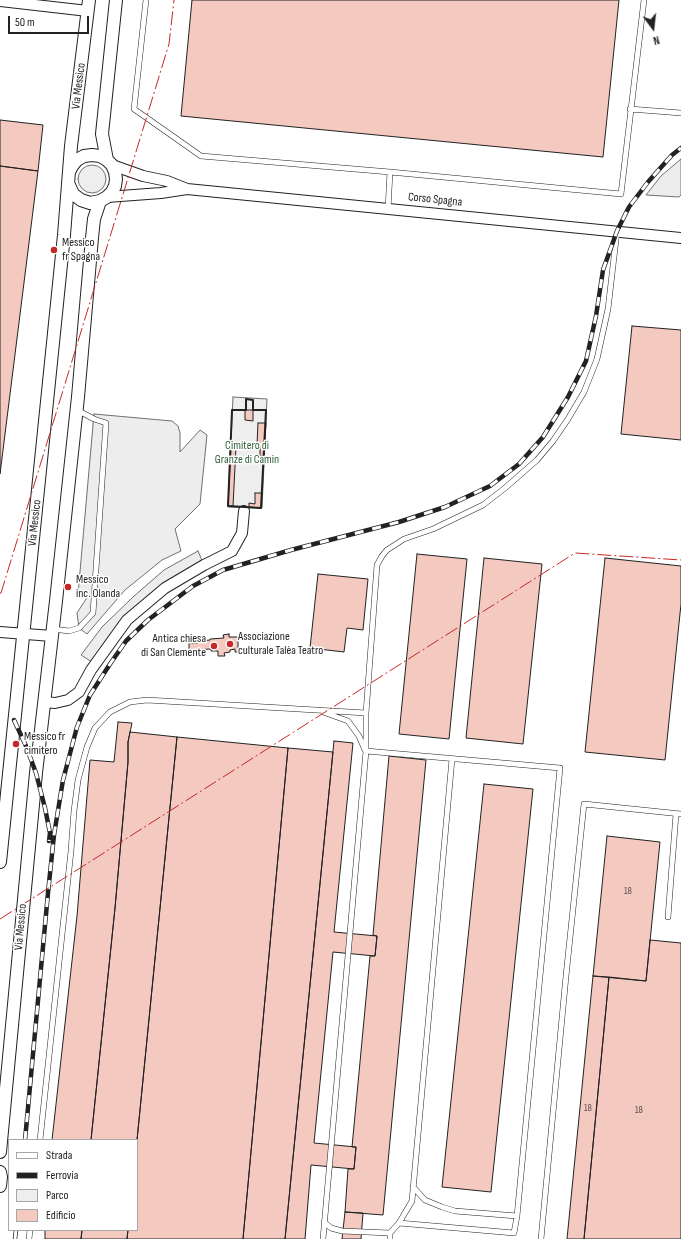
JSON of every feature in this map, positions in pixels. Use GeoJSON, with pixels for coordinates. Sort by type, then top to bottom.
{"type":"FeatureCollection","features":[{"type":"Feature","properties":{"kind":"street","name":"Via Messico"},"geometry":{"type":"LineString","coordinates":[[0,1152],[36,773],[77,410],[94,219],[104,199],[112,192],[116,179],[115,172],[109,163],[102,134],[116,0]]}},
{"type":"Feature","properties":{"kind":"street"},"geometry":{"type":"LineString","coordinates":[[0,1],[89,6]]}},
{"type":"Feature","properties":{"kind":"street","name":"Via Messico"},"geometry":{"type":"LineString","coordinates":[[0,862],[69,179],[89,6]]}},
{"type":"Feature","properties":{"kind":"street"},"geometry":{"type":"LineString","coordinates":[[104,199],[90,203],[81,200],[73,194],[69,179],[72,166],[84,156],[100,156],[109,163]]}},
{"type":"Feature","properties":{"kind":"street","name":"Corso Spagna"},"geometry":{"type":"LineString","coordinates":[[109,163],[143,176],[166,181],[186,189]]}},
{"type":"Feature","properties":{"kind":"street","name":"Corso Spagna"},"geometry":{"type":"LineString","coordinates":[[104,199],[186,189],[681,238]]}},
{"type":"Feature","properties":{"kind":"street"},"geometry":{"type":"LineString","coordinates":[[44,702],[55,703],[68,700],[79,692],[91,670],[127,620],[164,588],[232,551],[242,534],[244,511]]}},
{"type":"Feature","properties":{"kind":"street"},"geometry":{"type":"LineString","coordinates":[[0,632],[24,634],[52,633]]}},
{"type":"Feature","properties":{"kind":"street"},"geometry":{"type":"LineString","coordinates":[[0,1172],[0,1186]]}},
{"type":"Feature","properties":{"kind":"lane"},"geometry":{"type":"LineString","coordinates":[[146,0],[134,109],[201,156],[621,194],[644,0]]}},
{"type":"Feature","properties":{"kind":"lane"},"geometry":{"type":"LineString","coordinates":[[630,109],[681,113]]}},
{"type":"Feature","properties":{"kind":"lane"},"geometry":{"type":"LineString","coordinates":[[388,209],[390,172]]}},
{"type":"Feature","properties":{"kind":"lane"},"geometry":{"type":"LineString","coordinates":[[323,1239],[366,751],[366,713],[377,565],[387,550],[404,539],[433,529],[483,505],[537,460],[553,441],[584,392],[597,359],[608,308],[617,231]]}},
{"type":"Feature","properties":{"kind":"lane"},"geometry":{"type":"LineString","coordinates":[[52,633],[79,628],[93,613],[106,423],[94,419],[77,410]]}},
{"type":"Feature","properties":{"kind":"lane"},"geometry":{"type":"LineString","coordinates":[[40,1139],[78,780],[87,747],[95,728],[110,712],[130,702],[147,700],[366,713]]}},
{"type":"Feature","properties":{"kind":"lane"},"geometry":{"type":"LineString","coordinates":[[319,711],[348,721],[359,736],[366,751]]}},
{"type":"Feature","properties":{"kind":"lane"},"geometry":{"type":"LineString","coordinates":[[366,751],[560,768],[517,1216],[514,1233],[399,1223]]}},
{"type":"Feature","properties":{"kind":"lane"},"geometry":{"type":"LineString","coordinates":[[324,1222],[331,1228],[342,1231],[390,1236],[412,1202],[452,759]]}},
{"type":"Feature","properties":{"kind":"lane"},"geometry":{"type":"LineString","coordinates":[[541,1239],[584,804],[679,814],[668,917]]}},
{"type":"Feature","properties":{"kind":"lane"},"geometry":{"type":"LineString","coordinates":[[413,1187],[425,1200],[455,1211],[517,1216]]}},
{"type":"Feature","properties":{"kind":"green space"},"geometry":{"type":"Polygon","coordinates":[[[92,165],[102,169],[106,179],[102,189],[92,193],[82,189],[78,179],[82,169],[92,165]]]}},
{"type":"Feature","properties":{"kind":"green space","name":"Cimitero di Granze di Camin"},"geometry":{"type":"Polygon","coordinates":[[[233,397],[267,399],[262,508],[228,507],[233,397]]]}},
{"type":"Feature","properties":{"kind":"shaded area"},"geometry":{"type":"Polygon","coordinates":[[[681,159],[681,195],[679,197],[646,195],[661,176],[681,159]]]}},
{"type":"Feature","properties":{"kind":"shaded area"},"geometry":{"type":"Polygon","coordinates":[[[94,414],[172,421],[178,426],[180,433],[180,452],[200,430],[207,435],[200,504],[175,529],[181,551],[162,560],[125,590],[87,634],[79,628],[77,613],[88,596],[78,594],[94,414]]]}},
{"type":"Feature","properties":{"kind":"shaded area"},"geometry":{"type":"Polygon","coordinates":[[[198,551],[204,565],[127,620],[95,664],[81,655],[102,627],[133,597],[164,570],[198,551]]]}},
{"type":"Feature","properties":{"kind":"building"},"geometry":{"type":"Polygon","coordinates":[[[192,0],[619,0],[603,157],[181,116],[192,0]]]}},
{"type":"Feature","properties":{"kind":"building"},"geometry":{"type":"Polygon","coordinates":[[[0,120],[43,125],[38,171],[0,166],[0,120]]]}},
{"type":"Feature","properties":{"kind":"building"},"geometry":{"type":"Polygon","coordinates":[[[0,166],[38,171],[0,474],[0,166]]]}},
{"type":"Feature","properties":{"kind":"building"},"geometry":{"type":"Polygon","coordinates":[[[632,326],[681,330],[681,440],[621,434],[632,326]]]}},
{"type":"Feature","properties":{"kind":"building"},"geometry":{"type":"Polygon","coordinates":[[[245,410],[253,410],[253,421],[245,420],[245,410]]]}},
{"type":"Feature","properties":{"kind":"building"},"geometry":{"type":"Polygon","coordinates":[[[258,423],[266,423],[264,456],[260,456],[260,446],[257,445],[258,423]]]}},
{"type":"Feature","properties":{"kind":"building"},"geometry":{"type":"Polygon","coordinates":[[[231,447],[236,447],[233,506],[228,506],[231,447]]]}},
{"type":"Feature","properties":{"kind":"building"},"geometry":{"type":"Polygon","coordinates":[[[255,493],[262,493],[261,508],[249,507],[249,503],[255,504],[255,493]]]}},
{"type":"Feature","properties":{"kind":"building"},"geometry":{"type":"Polygon","coordinates":[[[417,554],[467,559],[449,739],[399,734],[417,554]]]}},
{"type":"Feature","properties":{"kind":"building"},"geometry":{"type":"Polygon","coordinates":[[[484,558],[542,564],[523,744],[466,738],[484,558]]]}},
{"type":"Feature","properties":{"kind":"building"},"geometry":{"type":"Polygon","coordinates":[[[605,558],[681,566],[681,604],[665,760],[585,752],[605,558]]]}},
{"type":"Feature","properties":{"kind":"building"},"geometry":{"type":"Polygon","coordinates":[[[318,574],[368,579],[363,630],[347,628],[344,652],[310,648],[318,574]]]}},
{"type":"Feature","properties":{"kind":"building","name":"Antica chiesa di San Clemente"},"geometry":{"type":"Polygon","coordinates":[[[229,634],[229,637],[238,637],[238,652],[235,652],[235,649],[230,650],[230,652],[224,653],[225,656],[218,656],[218,651],[211,651],[211,649],[189,650],[189,643],[224,638],[223,635],[229,634]]]}},
{"type":"Feature","properties":{"kind":"building"},"geometry":{"type":"Polygon","coordinates":[[[118,722],[132,723],[128,742],[128,762],[115,908],[91,1139],[52,1139],[77,916],[90,760],[114,762],[118,722]]]}},
{"type":"Feature","properties":{"kind":"building"},"geometry":{"type":"Polygon","coordinates":[[[130,732],[177,737],[137,1139],[91,1139],[115,908],[128,762],[128,742],[130,732]]]}},
{"type":"Feature","properties":{"kind":"building"},"geometry":{"type":"Polygon","coordinates":[[[177,737],[288,748],[243,1239],[127,1239],[128,1231],[138,1231],[137,1139],[177,737]]]}},
{"type":"Feature","properties":{"kind":"building"},"geometry":{"type":"Polygon","coordinates":[[[334,741],[353,743],[334,932],[377,936],[375,956],[333,952],[314,1143],[356,1147],[354,1169],[311,1165],[305,1239],[285,1239],[334,741]]]}},
{"type":"Feature","properties":{"kind":"building"},"geometry":{"type":"Polygon","coordinates":[[[288,748],[333,752],[285,1239],[243,1239],[288,748]]]}},
{"type":"Feature","properties":{"kind":"building"},"geometry":{"type":"Polygon","coordinates":[[[389,756],[426,760],[383,1215],[345,1212],[348,1169],[354,1169],[356,1147],[352,1147],[370,956],[375,956],[377,936],[373,935],[389,756]]]}},
{"type":"Feature","properties":{"kind":"building"},"geometry":{"type":"Polygon","coordinates":[[[484,784],[533,789],[491,1192],[442,1187],[484,784]]]}},
{"type":"Feature","properties":{"kind":"building"},"geometry":{"type":"Polygon","coordinates":[[[607,836],[660,842],[646,981],[593,976],[607,836]]]}},
{"type":"Feature","properties":{"kind":"building"},"geometry":{"type":"Polygon","coordinates":[[[650,940],[681,943],[681,1239],[584,1239],[609,977],[646,981],[650,940]]]}},
{"type":"Feature","properties":{"kind":"building"},"geometry":{"type":"Polygon","coordinates":[[[593,976],[609,977],[584,1239],[567,1239],[593,976]]]}},
{"type":"Feature","properties":{"kind":"building"},"geometry":{"type":"Polygon","coordinates":[[[345,1212],[363,1213],[361,1239],[342,1239],[345,1212]]]}},
{"type":"Feature","properties":{"kind":"building"},"geometry":{"type":"Polygon","coordinates":[[[45,1231],[82,1231],[81,1239],[45,1239],[45,1231]]]}},
{"type":"Feature","properties":{"kind":"building"},"geometry":{"type":"Polygon","coordinates":[[[82,1231],[128,1231],[127,1239],[81,1239],[82,1231]]]}},
{"type":"Feature","properties":{"kind":"railway"},"geometry":{"type":"LineString","coordinates":[[25,1139],[54,835],[63,780],[77,727],[90,695],[110,664],[126,641],[148,620],[193,586],[223,570],[291,550],[399,522],[445,507],[490,486],[519,464],[543,437],[568,397],[586,361],[596,316],[603,270],[617,231],[629,207],[648,182],[672,155],[681,148]]}},
{"type":"Feature","properties":{"kind":"railway"},"geometry":{"type":"LineString","coordinates":[[14,720],[36,773],[50,833],[49,841]]}},
{"type":"Feature","properties":{"kind":"railway"},"geometry":{"type":"LineString","coordinates":[[15,1239],[16,1231]]}},
{"type":"Feature","properties":{"kind":"wall"},"geometry":{"type":"LineString","coordinates":[[246,399],[253,400],[253,410],[266,410],[261,508],[228,506],[232,410],[246,410],[246,399]]}},
{"type":"Feature","properties":{"kind":"power"},"geometry":{"type":"LineString","coordinates":[[0,593],[169,44],[174,0]]}},
{"type":"Feature","properties":{"kind":"power"},"geometry":{"type":"LineString","coordinates":[[0,919],[575,553],[681,560]]}},
{"type":"Feature","properties":{"kind":"place","name":"Messico fr Spagna"},"geometry":{"type":"Point","coordinates":[54,250]}},
{"type":"Feature","properties":{"kind":"place","name":"Messico inc. Olanda"},"geometry":{"type":"Point","coordinates":[68,587]}},
{"type":"Feature","properties":{"kind":"place","name":"Associazione culturale Talèa Teatro"},"geometry":{"type":"Point","coordinates":[230,644]}},
{"type":"Feature","properties":{"kind":"place","name":"Antica chiesa di San Clemente"},"geometry":{"type":"Point","coordinates":[214,646]}},
{"type":"Feature","properties":{"kind":"place","name":"Messico fr cimitero"},"geometry":{"type":"Point","coordinates":[16,744]}}]}
